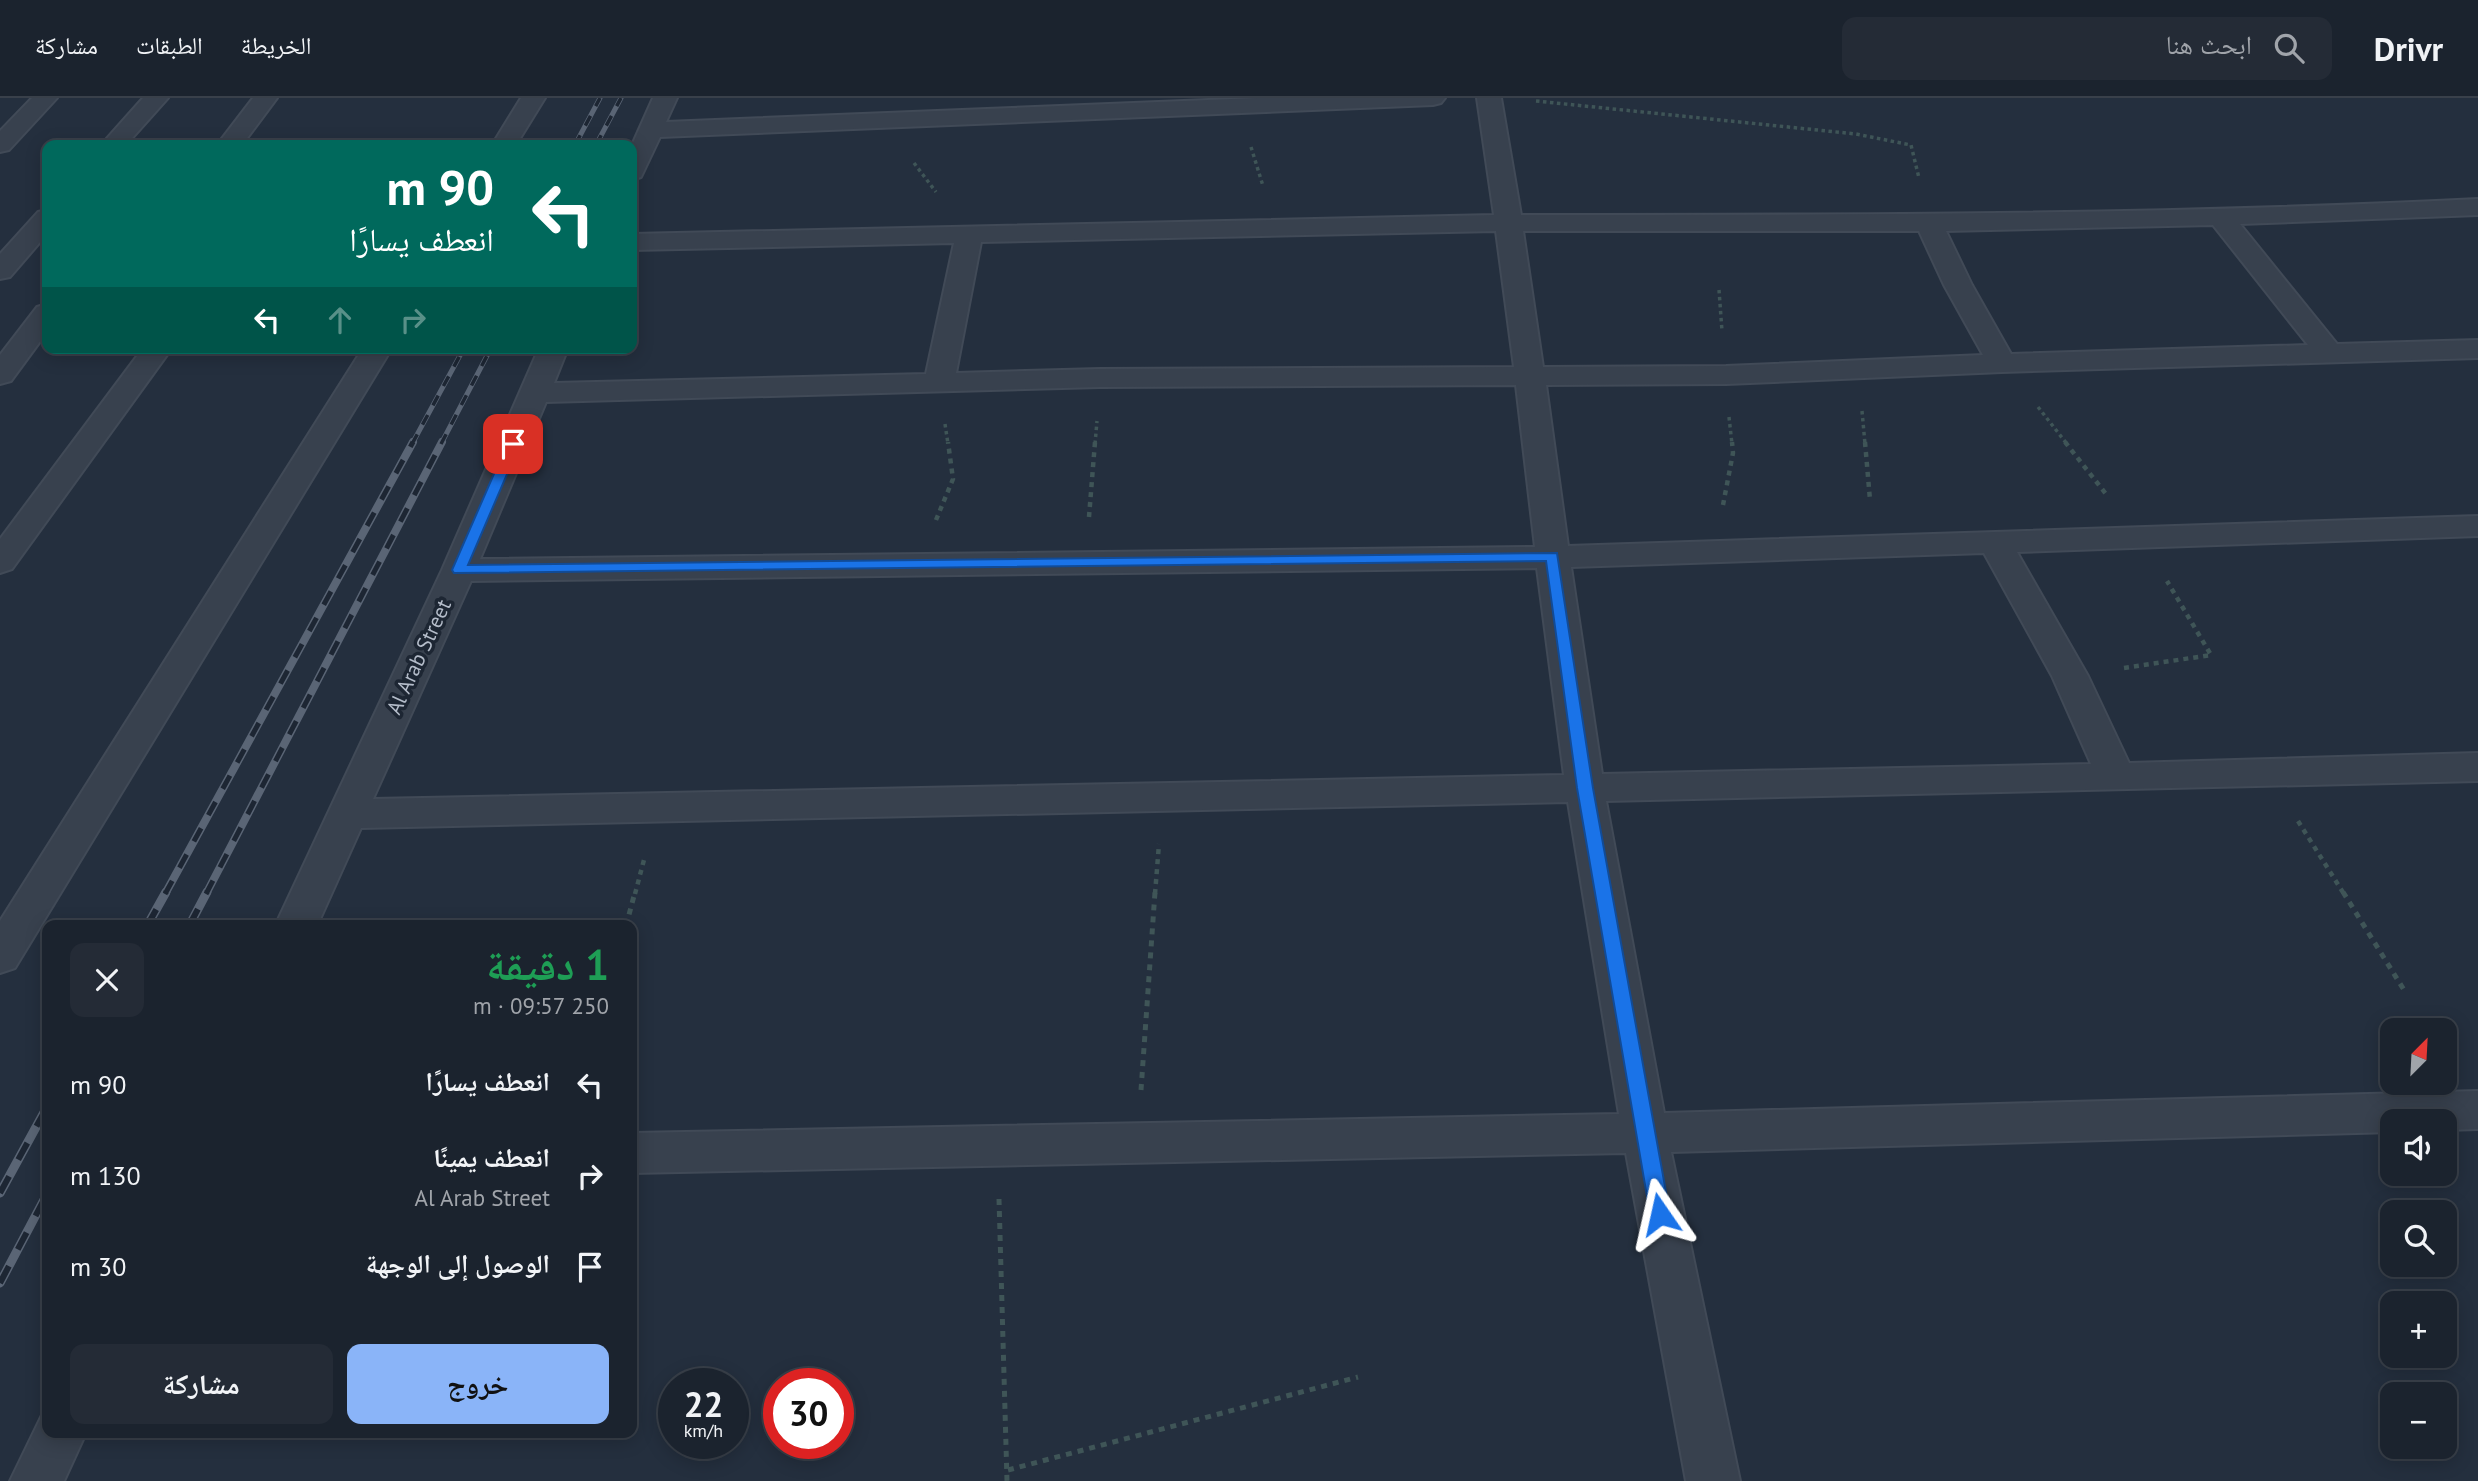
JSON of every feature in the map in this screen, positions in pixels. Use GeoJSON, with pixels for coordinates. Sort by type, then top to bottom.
{"type":"FeatureCollection","features":[{"type":"Feature","properties":{"kind":"street"},"geometry":{"type":"LineString","coordinates":[[0,145],[45,98]]}},
{"type":"Feature","properties":{"kind":"street"},"geometry":{"type":"LineString","coordinates":[[118,140],[156,98]]}},
{"type":"Feature","properties":{"kind":"street"},"geometry":{"type":"LineString","coordinates":[[233,140],[265,98]]}},
{"type":"Feature","properties":{"kind":"street"},"geometry":{"type":"LineString","coordinates":[[506,140],[533,98]]}},
{"type":"Feature","properties":{"kind":"street"},"geometry":{"type":"LineString","coordinates":[[637,161],[664,98]]}},
{"type":"Feature","properties":{"kind":"street"},"geometry":{"type":"LineString","coordinates":[[650,130],[1433,98]]}},
{"type":"Feature","properties":{"kind":"street"},"geometry":{"type":"LineString","coordinates":[[1489,98],[1510,223],[1552,556],[1585,788],[1644,1133],[1713,1481]]}},
{"type":"Feature","properties":{"kind":"street"},"geometry":{"type":"LineString","coordinates":[[637,242],[1510,223],[1929,223],[2220,217],[2478,207]]}},
{"type":"Feature","properties":{"kind":"street"},"geometry":{"type":"LineString","coordinates":[[2220,217],[2329,353]]}},
{"type":"Feature","properties":{"kind":"street"},"geometry":{"type":"LineString","coordinates":[[1929,223],[1958,285],[2002,363]]}},
{"type":"Feature","properties":{"kind":"street"},"geometry":{"type":"LineString","coordinates":[[0,271],[42,224]]}},
{"type":"Feature","properties":{"kind":"street"},"geometry":{"type":"LineString","coordinates":[[939,382],[969,234]]}},
{"type":"Feature","properties":{"kind":"street"},"geometry":{"type":"LineString","coordinates":[[0,375],[42,320]]}},
{"type":"Feature","properties":{"kind":"street"},"geometry":{"type":"LineString","coordinates":[[535,393],[1100,378],[1726,375],[2002,363],[2478,349]]}},
{"type":"Feature","properties":{"kind":"street"},"geometry":{"type":"LineString","coordinates":[[0,562],[154,354]]}},
{"type":"Feature","properties":{"kind":"street"},"geometry":{"type":"LineString","coordinates":[[0,957],[373,354]]}},
{"type":"Feature","properties":{"kind":"street","name":"Al Arab Street"},"geometry":{"type":"LineString","coordinates":[[299,920],[459,570],[551,354]]}},
{"type":"Feature","properties":{"kind":"street"},"geometry":{"type":"LineString","coordinates":[[459,570],[1552,556],[2478,526]]}},
{"type":"Feature","properties":{"kind":"street"},"geometry":{"type":"LineString","coordinates":[[1995,542],[2070,676],[2116,777]]}},
{"type":"Feature","properties":{"kind":"street"},"geometry":{"type":"LineString","coordinates":[[346,814],[2116,777],[2478,766]]}},
{"type":"Feature","properties":{"kind":"street"},"geometry":{"type":"LineString","coordinates":[[637,1153],[1644,1133],[2478,1110]]}},
{"type":"Feature","properties":{"kind":"street"},"geometry":{"type":"LineString","coordinates":[[37,1481],[58,1438]]}},
{"type":"Feature","properties":{"kind":"path"},"geometry":{"type":"LineString","coordinates":[[1534,101],[1856,134],[1912,145],[1929,223]]}},
{"type":"Feature","properties":{"kind":"path"},"geometry":{"type":"LineString","coordinates":[[1238,105],[1275,227]]}},
{"type":"Feature","properties":{"kind":"path"},"geometry":{"type":"LineString","coordinates":[[881,120],[969,234]]}},
{"type":"Feature","properties":{"kind":"path"},"geometry":{"type":"LineString","coordinates":[[1858,368],[1875,546]]}},
{"type":"Feature","properties":{"kind":"path"},"geometry":{"type":"LineString","coordinates":[[1086,562],[1100,378]]}},
{"type":"Feature","properties":{"kind":"path"},"geometry":{"type":"LineString","coordinates":[[918,564],[953,479],[939,382]]}},
{"type":"Feature","properties":{"kind":"path"},"geometry":{"type":"LineString","coordinates":[[2268,773],[2404,990]]}},
{"type":"Feature","properties":{"kind":"path"},"geometry":{"type":"LineString","coordinates":[[1136,1143],[1163,797]]}},
{"type":"Feature","properties":{"kind":"path"},"geometry":{"type":"LineString","coordinates":[[628,920],[658,808]]}},
{"type":"Feature","properties":{"kind":"path"},"geometry":{"type":"LineString","coordinates":[[997,1146],[1007,1481]]}},
{"type":"Feature","properties":{"kind":"path"},"geometry":{"type":"LineString","coordinates":[[1008,1470],[1358,1377]]}},
{"type":"Feature","properties":{"kind":"railway"},"geometry":{"type":"LineString","coordinates":[[578,140],[600,98]]}},
{"type":"Feature","properties":{"kind":"railway"},"geometry":{"type":"LineString","coordinates":[[599,140],[621,98]]}},
{"type":"Feature","properties":{"kind":"railway"},"geometry":{"type":"LineString","coordinates":[[412,444],[461,354]]}},
{"type":"Feature","properties":{"kind":"railway"},"geometry":{"type":"LineString","coordinates":[[441,444],[488,354]]}},
{"type":"Feature","properties":{"kind":"railway"},"geometry":{"type":"LineString","coordinates":[[165,894],[413,442]]}},
{"type":"Feature","properties":{"kind":"railway"},"geometry":{"type":"LineString","coordinates":[[206,894],[442,442]]}},
{"type":"Feature","properties":{"kind":"railway"},"geometry":{"type":"LineString","coordinates":[[150,920],[166,892]]}},
{"type":"Feature","properties":{"kind":"railway"},"geometry":{"type":"LineString","coordinates":[[192,920],[207,892]]}},
{"type":"Feature","properties":{"kind":"railway"},"geometry":{"type":"LineString","coordinates":[[0,1193],[42,1116]]}},
{"type":"Feature","properties":{"kind":"railway"},"geometry":{"type":"LineString","coordinates":[[0,1283],[42,1203]]}},
{"type":"Feature","properties":{"kind":"route"},"geometry":{"type":"LineString","coordinates":[[513,444],[459,570],[1552,556],[1585,788],[1660,1214]]}}]}
